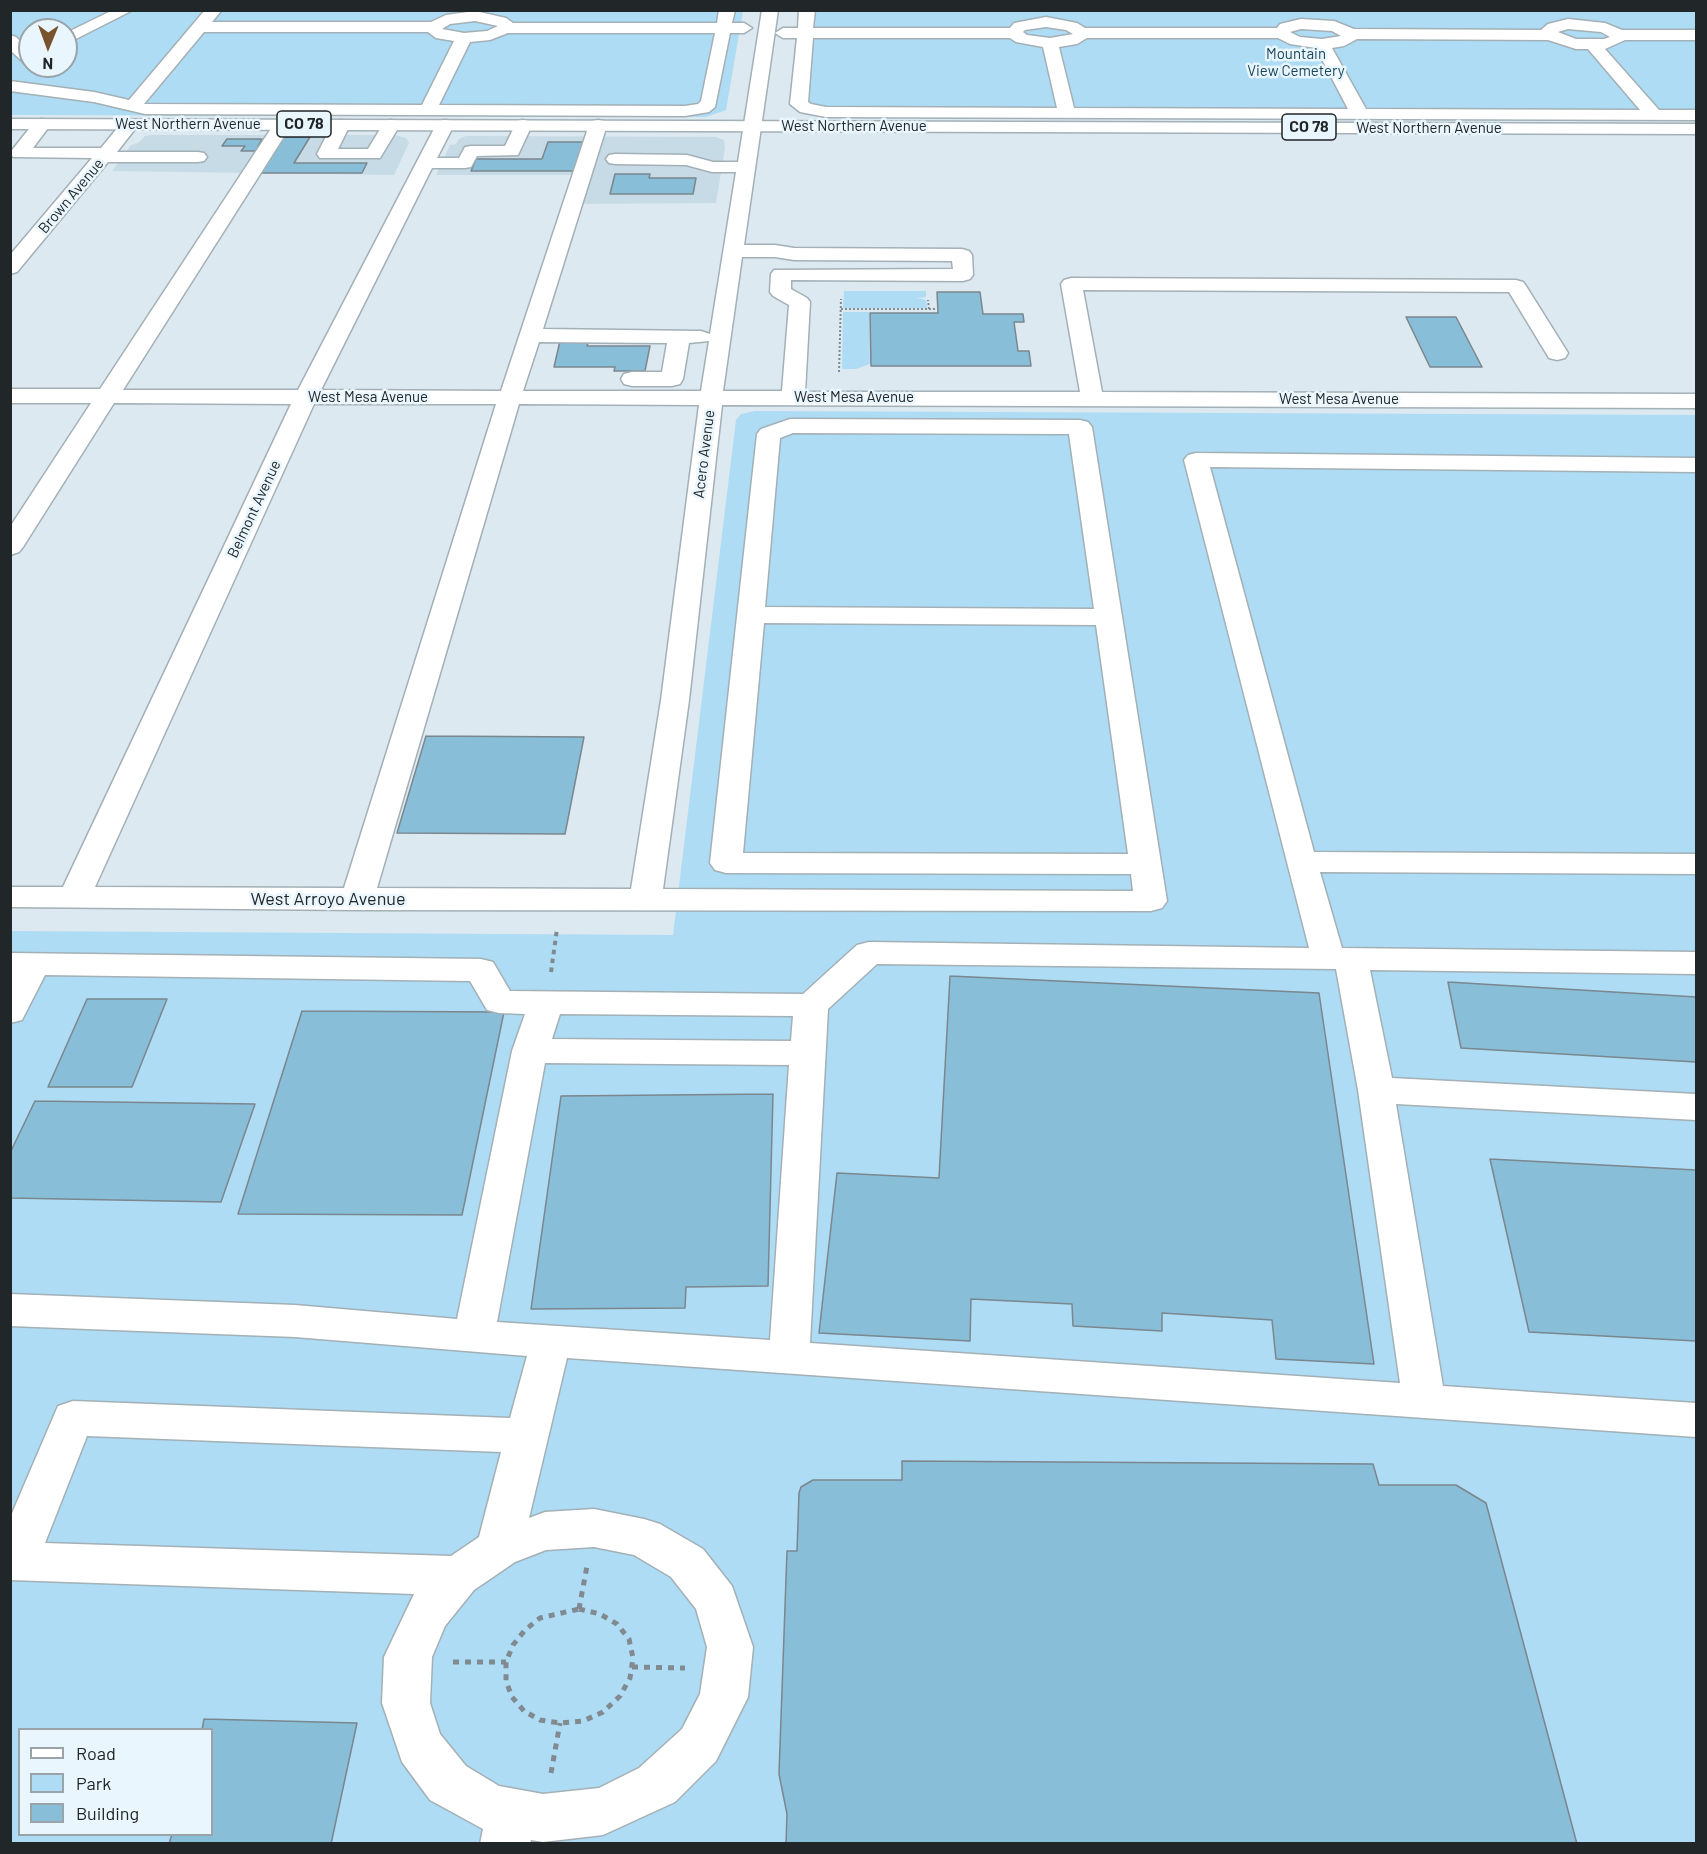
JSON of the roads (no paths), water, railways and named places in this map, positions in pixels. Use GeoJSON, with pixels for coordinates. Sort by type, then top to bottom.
{"type":"FeatureCollection","features":[{"type":"Feature","properties":{"kind":"street"},"geometry":{"type":"LineString","coordinates":[[78,34],[126,10]]}},
{"type":"Feature","properties":{"kind":"street","name":"Brown Avenue"},"geometry":{"type":"LineString","coordinates":[[10,268],[105,155],[132,115],[213,10]]}},
{"type":"Feature","properties":{"kind":"street","name":"Acero Avenue"},"geometry":{"type":"LineString","coordinates":[[646,898],[675,700],[711,398],[770,10]]}},
{"type":"Feature","properties":{"kind":"street"},"geometry":{"type":"LineString","coordinates":[[807,10],[800,104],[806,108],[826,112],[1654,115],[1695,126]]}},
{"type":"Feature","properties":{"kind":"street"},"geometry":{"type":"LineString","coordinates":[[1564,10],[1576,24]]}},
{"type":"Feature","properties":{"kind":"street"},"geometry":{"type":"LineString","coordinates":[[199,27],[434,27],[446,20],[476,13],[501,21],[506,24],[506,28]]}},
{"type":"Feature","properties":{"kind":"street"},"geometry":{"type":"LineString","coordinates":[[1014,33],[1020,26],[1045,16],[1082,33],[1281,33],[1296,41],[1322,44],[1347,40],[1350,34]]}},
{"type":"Feature","properties":{"kind":"street"},"geometry":{"type":"LineString","coordinates":[[1281,33],[1286,27],[1307,17],[1350,34],[1550,35],[1567,42],[1593,45],[1614,42],[1619,35]]}},
{"type":"Feature","properties":{"kind":"street"},"geometry":{"type":"LineString","coordinates":[[434,27],[436,32],[442,35],[464,38],[490,35],[506,28],[725,19],[766,30],[805,33],[1014,33],[1022,39],[1050,43],[1071,40],[1082,33]]}},
{"type":"Feature","properties":{"kind":"street"},"geometry":{"type":"LineString","coordinates":[[341,124],[326,153],[380,155],[422,147],[703,108],[709,103],[725,19]]}},
{"type":"Feature","properties":{"kind":"street"},"geometry":{"type":"LineString","coordinates":[[1550,35],[1548,32],[1554,27],[1576,24],[1605,28],[1619,35],[1696,35]]}},
{"type":"Feature","properties":{"kind":"street","name":"Belmont Avenue"},"geometry":{"type":"LineString","coordinates":[[74,898],[422,147],[464,38]]}},
{"type":"Feature","properties":{"kind":"street"},"geometry":{"type":"LineString","coordinates":[[1050,43],[1067,113]]}},
{"type":"Feature","properties":{"kind":"street"},"geometry":{"type":"LineString","coordinates":[[1322,44],[1360,114]]}},
{"type":"Feature","properties":{"kind":"street"},"geometry":{"type":"LineString","coordinates":[[1593,45],[1654,115]]}},
{"type":"Feature","properties":{"kind":"street"},"geometry":{"type":"LineString","coordinates":[[60,78],[132,115],[145,109],[422,147],[465,163],[471,151],[512,151],[523,125]]}},
{"type":"Feature","properties":{"kind":"street"},"geometry":{"type":"LineString","coordinates":[[10,86],[94,97]]}},
{"type":"Feature","properties":{"kind":"street","name":"West Northern Avenue"},"geometry":{"type":"LineString","coordinates":[[10,124],[42,124],[132,115],[283,124],[391,125],[422,147],[523,125],[1695,126]]}},
{"type":"Feature","properties":{"kind":"street"},"geometry":{"type":"LineString","coordinates":[[42,124],[19,153],[198,157]]}},
{"type":"Feature","properties":{"kind":"street"},"geometry":{"type":"LineString","coordinates":[[10,547],[283,124]]}},
{"type":"Feature","properties":{"kind":"street"},"geometry":{"type":"LineString","coordinates":[[380,155],[391,125]]}},
{"type":"Feature","properties":{"kind":"street"},"geometry":{"type":"LineString","coordinates":[[357,900],[513,388],[598,125]]}},
{"type":"Feature","properties":{"kind":"street"},"geometry":{"type":"LineString","coordinates":[[615,159],[687,159],[712,167],[746,167]]}},
{"type":"Feature","properties":{"kind":"street"},"geometry":{"type":"LineString","coordinates":[[735,251],[774,251],[794,254],[962,255],[963,274],[781,274],[780,292],[800,302],[793,392]]}},
{"type":"Feature","properties":{"kind":"street"},"geometry":{"type":"LineString","coordinates":[[1092,398],[1071,284],[1516,286],[1557,353]]}},
{"type":"Feature","properties":{"kind":"street"},"geometry":{"type":"LineString","coordinates":[[530,336],[720,337]]}},
{"type":"Feature","properties":{"kind":"street"},"geometry":{"type":"LineString","coordinates":[[513,388],[672,379],[679,337]]}},
{"type":"Feature","properties":{"kind":"street","name":"West Mesa Avenue"},"geometry":{"type":"LineString","coordinates":[[10,396],[306,397],[513,388],[711,398],[793,392],[1092,398],[1696,401]]}},
{"type":"Feature","properties":{"kind":"street"},"geometry":{"type":"LineString","coordinates":[[790,426],[1080,427],[1108,616],[1145,864],[726,863],[769,434],[790,426]]}},
{"type":"Feature","properties":{"kind":"street"},"geometry":{"type":"LineString","coordinates":[[1424,1401],[1376,1090],[1340,960],[1301,862],[1196,460],[1696,465]]}},
{"type":"Feature","properties":{"kind":"street"},"geometry":{"type":"LineString","coordinates":[[751,615],[1108,616]]}},
{"type":"Feature","properties":{"kind":"street"},"geometry":{"type":"LineString","coordinates":[[1301,862],[1696,864]]}},
{"type":"Feature","properties":{"kind":"street","name":"West Arroyo Avenue"},"geometry":{"type":"LineString","coordinates":[[10,897],[1150,901],[1145,864]]}},
{"type":"Feature","properties":{"kind":"street"},"geometry":{"type":"LineString","coordinates":[[10,1012],[22,964],[482,970],[499,1002],[811,1005],[869,953],[1696,963]]}},
{"type":"Feature","properties":{"kind":"street"},"geometry":{"type":"LineString","coordinates":[[474,1336],[530,1051],[546,1003]]}},
{"type":"Feature","properties":{"kind":"street"},"geometry":{"type":"LineString","coordinates":[[789,1357],[811,1005]]}},
{"type":"Feature","properties":{"kind":"street"},"geometry":{"type":"LineString","coordinates":[[530,1051],[807,1053]]}},
{"type":"Feature","properties":{"kind":"street"},"geometry":{"type":"LineString","coordinates":[[1376,1090],[1696,1107]]}},
{"type":"Feature","properties":{"kind":"street"},"geometry":{"type":"LineString","coordinates":[[10,1310],[295,1321],[474,1336],[1696,1420]]}},
{"type":"Feature","properties":{"kind":"street"},"geometry":{"type":"LineString","coordinates":[[499,1548],[551,1341]]}},
{"type":"Feature","properties":{"kind":"street"},"geometry":{"type":"LineString","coordinates":[[458,1576],[15,1562],[73,1418],[527,1436]]}},
{"type":"Feature","properties":{"kind":"street"},"geometry":{"type":"LineString","coordinates":[[594,1528],[644,1538],[687,1563],[716,1600],[730,1647],[724,1697],[699,1745],[657,1785],[603,1810],[543,1818],[508,1828],[491,1808],[448,1783],[419,1746],[406,1702],[408,1661],[427,1613],[458,1576],[499,1548],[545,1531],[594,1528]]}},
{"type":"Feature","properties":{"kind":"park label","name":"Mountain View Cemetery"},"geometry":{"type":"Point","coordinates":[1296,62]}}]}
